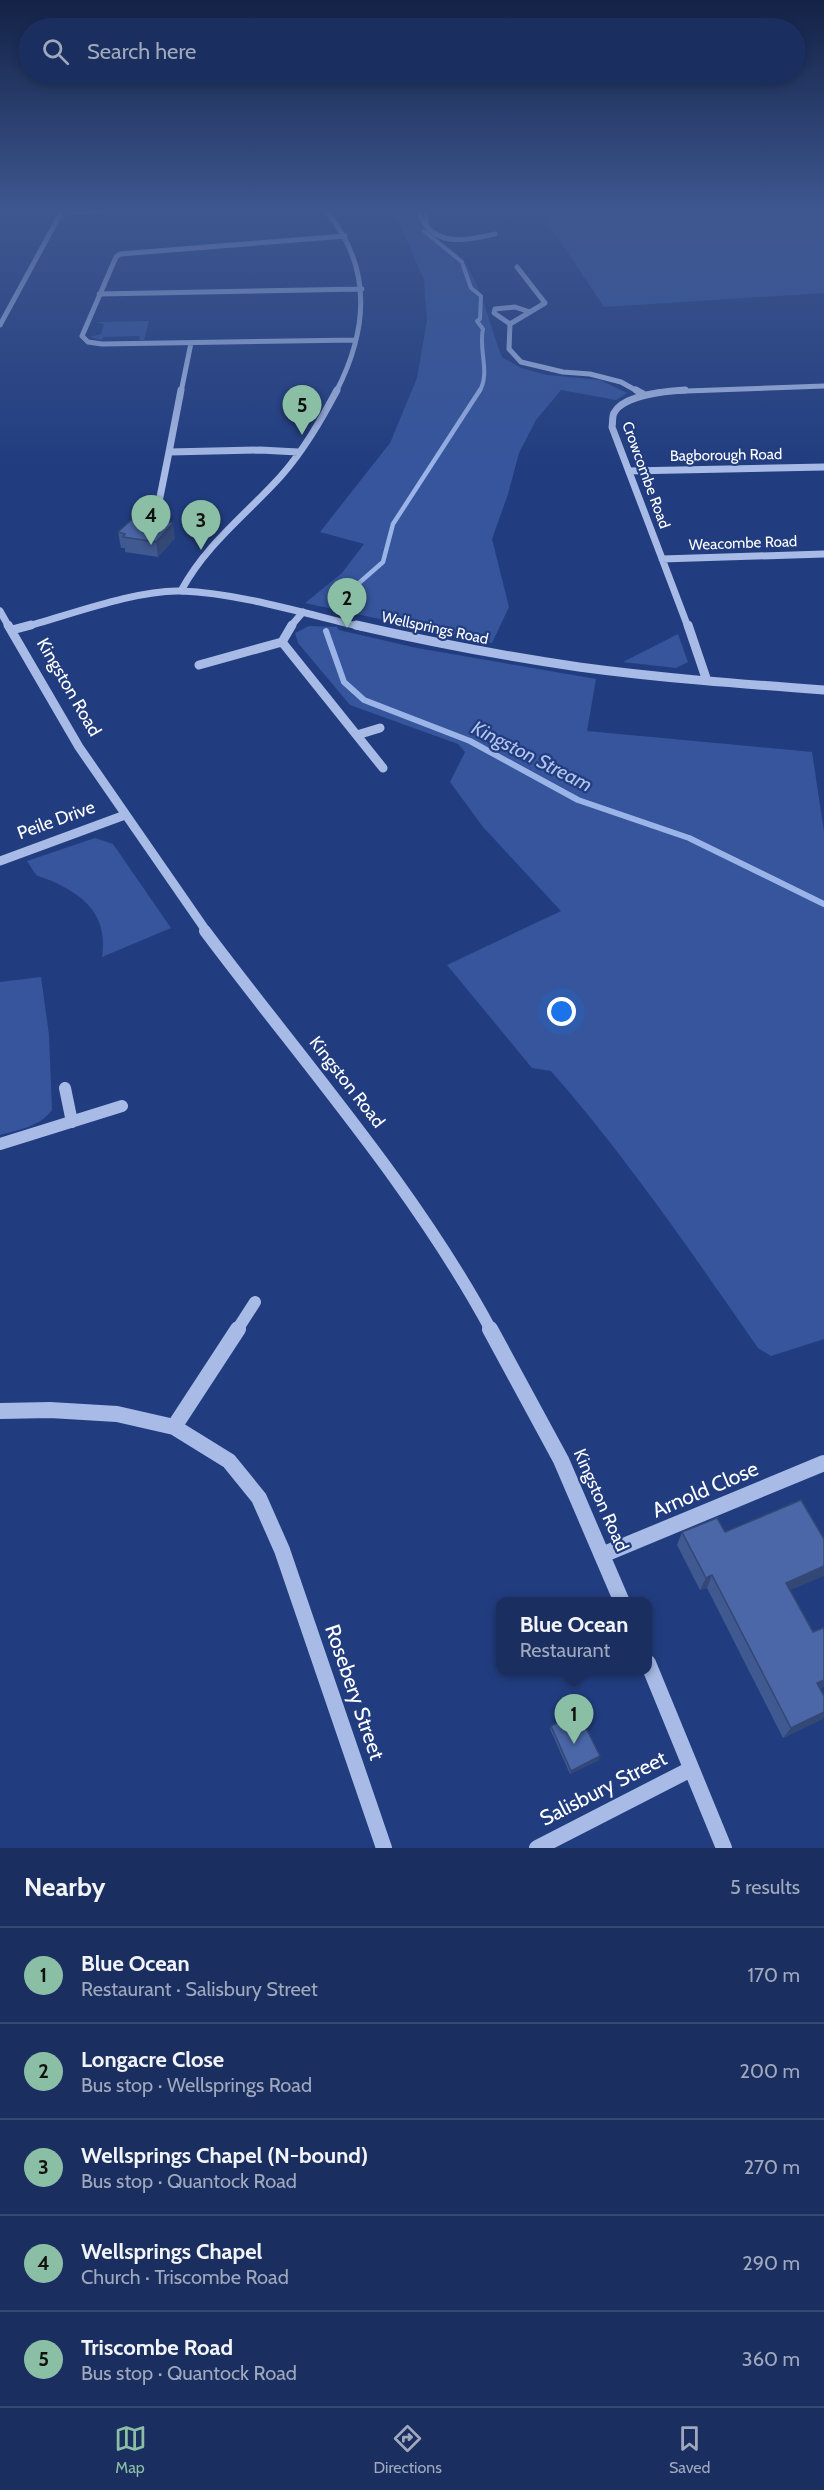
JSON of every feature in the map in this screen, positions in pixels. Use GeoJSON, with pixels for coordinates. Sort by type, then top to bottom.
{"type":"FeatureCollection","features":[{"type":"Feature","properties":{"kind":"street"},"geometry":{"type":"LineString","coordinates":[[0,325],[15,297]]}},
{"type":"Feature","properties":{"kind":"street"},"geometry":{"type":"LineString","coordinates":[[98,297],[82,336],[85,340],[102,344],[356,340]]}},
{"type":"Feature","properties":{"kind":"street"},"geometry":{"type":"LineString","coordinates":[[182,591],[208,550],[284,473],[312,433],[336,392],[356,340],[361,297]]}},
{"type":"Feature","properties":{"kind":"street"},"geometry":{"type":"LineString","coordinates":[[510,324],[540,309],[545,303],[542,297]]}},
{"type":"Feature","properties":{"kind":"street"},"geometry":{"type":"LineString","coordinates":[[510,324],[498,318],[494,313],[495,309],[515,307],[530,312]]}},
{"type":"Feature","properties":{"kind":"street"},"geometry":{"type":"LineString","coordinates":[[510,324],[509,349],[521,362],[563,372],[590,374],[621,382],[645,394]]}},
{"type":"Feature","properties":{"kind":"street"},"geometry":{"type":"LineString","coordinates":[[155,522],[191,342]]}},
{"type":"Feature","properties":{"kind":"street","name":"Crowcombe Road"},"geometry":{"type":"LineString","coordinates":[[707,681],[612,427],[614,413],[622,404],[645,394],[680,389],[824,386]]}},
{"type":"Feature","properties":{"kind":"street"},"geometry":{"type":"LineString","coordinates":[[169,452],[260,450],[298,452]]}},
{"type":"Feature","properties":{"kind":"street","name":"Bagborough Road"},"geometry":{"type":"LineString","coordinates":[[629,471],[824,467]]}},
{"type":"Feature","properties":{"kind":"street","name":"Weacombe Road"},"geometry":{"type":"LineString","coordinates":[[662,559],[824,554]]}},
{"type":"Feature","properties":{"kind":"street","name":"Wellsprings Road"},"geometry":{"type":"LineString","coordinates":[[6,626],[143,595],[182,591],[212,594],[303,612],[495,654],[580,667],[707,681],[824,690]]}},
{"type":"Feature","properties":{"kind":"street","name":"Kingston Road"},"geometry":{"type":"LineString","coordinates":[[0,611],[6,626],[79,747],[187,906],[372,1149],[465,1282],[561,1460],[620,1597]]}},
{"type":"Feature","properties":{"kind":"street"},"geometry":{"type":"LineString","coordinates":[[199,665],[282,642],[289,628],[303,612]]}},
{"type":"Feature","properties":{"kind":"street"},"geometry":{"type":"LineString","coordinates":[[282,642],[383,768]]}},
{"type":"Feature","properties":{"kind":"street"},"geometry":{"type":"LineString","coordinates":[[357,735],[380,728]]}},
{"type":"Feature","properties":{"kind":"street","name":"Peile Drive"},"geometry":{"type":"LineString","coordinates":[[0,861],[125,815]]}},
{"type":"Feature","properties":{"kind":"street"},"geometry":{"type":"LineString","coordinates":[[64,1088],[72,1122]]}},
{"type":"Feature","properties":{"kind":"street"},"geometry":{"type":"LineString","coordinates":[[0,1144],[122,1106]]}},
{"type":"Feature","properties":{"kind":"street"},"geometry":{"type":"LineString","coordinates":[[174,1427],[255,1302]]}},
{"type":"Feature","properties":{"kind":"street","name":"Rosebery Street"},"geometry":{"type":"LineString","coordinates":[[0,1411],[50,1410],[117,1414],[174,1427],[229,1461],[259,1498],[282,1550],[384,1848]]}},
{"type":"Feature","properties":{"kind":"street","name":"Arnold Close"},"geometry":{"type":"LineString","coordinates":[[603,1555],[824,1463]]}},
{"type":"Feature","properties":{"kind":"street"},"geometry":{"type":"LineString","coordinates":[[652,1674],[724,1848]]}},
{"type":"Feature","properties":{"kind":"street","name":"Salisbury Street"},"geometry":{"type":"LineString","coordinates":[[537,1848],[691,1769]]}},
{"type":"Feature","properties":{"kind":"shaded area"},"geometry":{"type":"Polygon","coordinates":[[[425,297],[481,297],[502,357],[521,368],[547,375],[600,380],[627,393],[616,400],[561,390],[536,420],[519,453],[492,539],[509,607],[492,643],[305,603],[342,573],[364,544],[320,532],[390,443],[417,378],[427,320],[425,297]]]}},
{"type":"Feature","properties":{"kind":"shaded area"},"geometry":{"type":"Polygon","coordinates":[[[597,297],[757,297],[604,307],[597,297]]]}},
{"type":"Feature","properties":{"kind":"shaded area"},"geometry":{"type":"Polygon","coordinates":[[[149,321],[144,340],[140,340],[139,336],[104,337],[101,340],[90,337],[101,334],[104,324],[96,322],[149,321]]]}},
{"type":"Feature","properties":{"kind":"shaded area"},"geometry":{"type":"Polygon","coordinates":[[[309,626],[337,627],[339,630],[417,648],[596,679],[587,731],[812,752],[824,832],[824,1339],[771,1356],[758,1348],[658,1206],[579,1104],[551,1071],[532,1068],[447,965],[561,911],[483,827],[450,782],[465,752],[458,744],[350,705],[298,643],[295,633],[309,626]]]}},
{"type":"Feature","properties":{"kind":"shaded area"},"geometry":{"type":"Polygon","coordinates":[[[678,634],[688,662],[676,668],[623,662],[678,634]]]}},
{"type":"Feature","properties":{"kind":"shaded area"},"geometry":{"type":"Polygon","coordinates":[[[95,838],[113,844],[171,928],[102,957],[102,930],[92,910],[64,887],[38,876],[27,861],[95,838]]]}},
{"type":"Feature","properties":{"kind":"shaded area"},"geometry":{"type":"Polygon","coordinates":[[[41,977],[49,1035],[52,1110],[35,1124],[0,1135],[0,982],[41,977]]]}},
{"type":"Feature","properties":{"kind":"building"},"geometry":{"type":"Polygon","coordinates":[[[161,512],[160,520],[173,523],[156,542],[123,537],[125,534],[118,532],[139,513],[161,512]]]}},
{"type":"Feature","properties":{"kind":"building"},"geometry":{"type":"Polygon","coordinates":[[[801,1500],[824,1539],[824,1566],[786,1583],[813,1632],[823,1628],[824,1630],[824,1680],[817,1683],[824,1696],[824,1712],[791,1728],[712,1575],[706,1578],[682,1532],[717,1518],[725,1532],[801,1500]]]}},
{"type":"Feature","properties":{"kind":"building"},"geometry":{"type":"Polygon","coordinates":[[[578,1712],[600,1756],[571,1771],[551,1726],[578,1712]]]}},
{"type":"Feature","properties":{"kind":"waterway","name":"Kingston Stream"},"geometry":{"type":"LineString","coordinates":[[480,391],[484,377],[483,329],[477,321],[480,319],[481,297]]}},
{"type":"Feature","properties":{"kind":"waterway","name":"Kingston Stream"},"geometry":{"type":"LineString","coordinates":[[335,604],[383,562],[393,524],[480,391]]}},
{"type":"Feature","properties":{"kind":"waterway","name":"Kingston Stream"},"geometry":{"type":"LineString","coordinates":[[326,631],[344,682],[364,700],[470,741],[578,800],[689,838],[824,904]]}},
{"type":"Feature","properties":{"kind":"place","name":"Triscombe Road"},"geometry":{"type":"Point","coordinates":[302,435]}},
{"type":"Feature","properties":{"kind":"place","name":"Wellsprings Chapel"},"geometry":{"type":"Point","coordinates":[151,545]}},
{"type":"Feature","properties":{"kind":"place","name":"Wellsprings Chapel (N-bound)"},"geometry":{"type":"Point","coordinates":[201,550]}},
{"type":"Feature","properties":{"kind":"place","name":"Longacre Close"},"geometry":{"type":"Point","coordinates":[347,628]}},
{"type":"Feature","properties":{"kind":"place","name":"Blue Ocean"},"geometry":{"type":"Point","coordinates":[574,1744]}}]}
